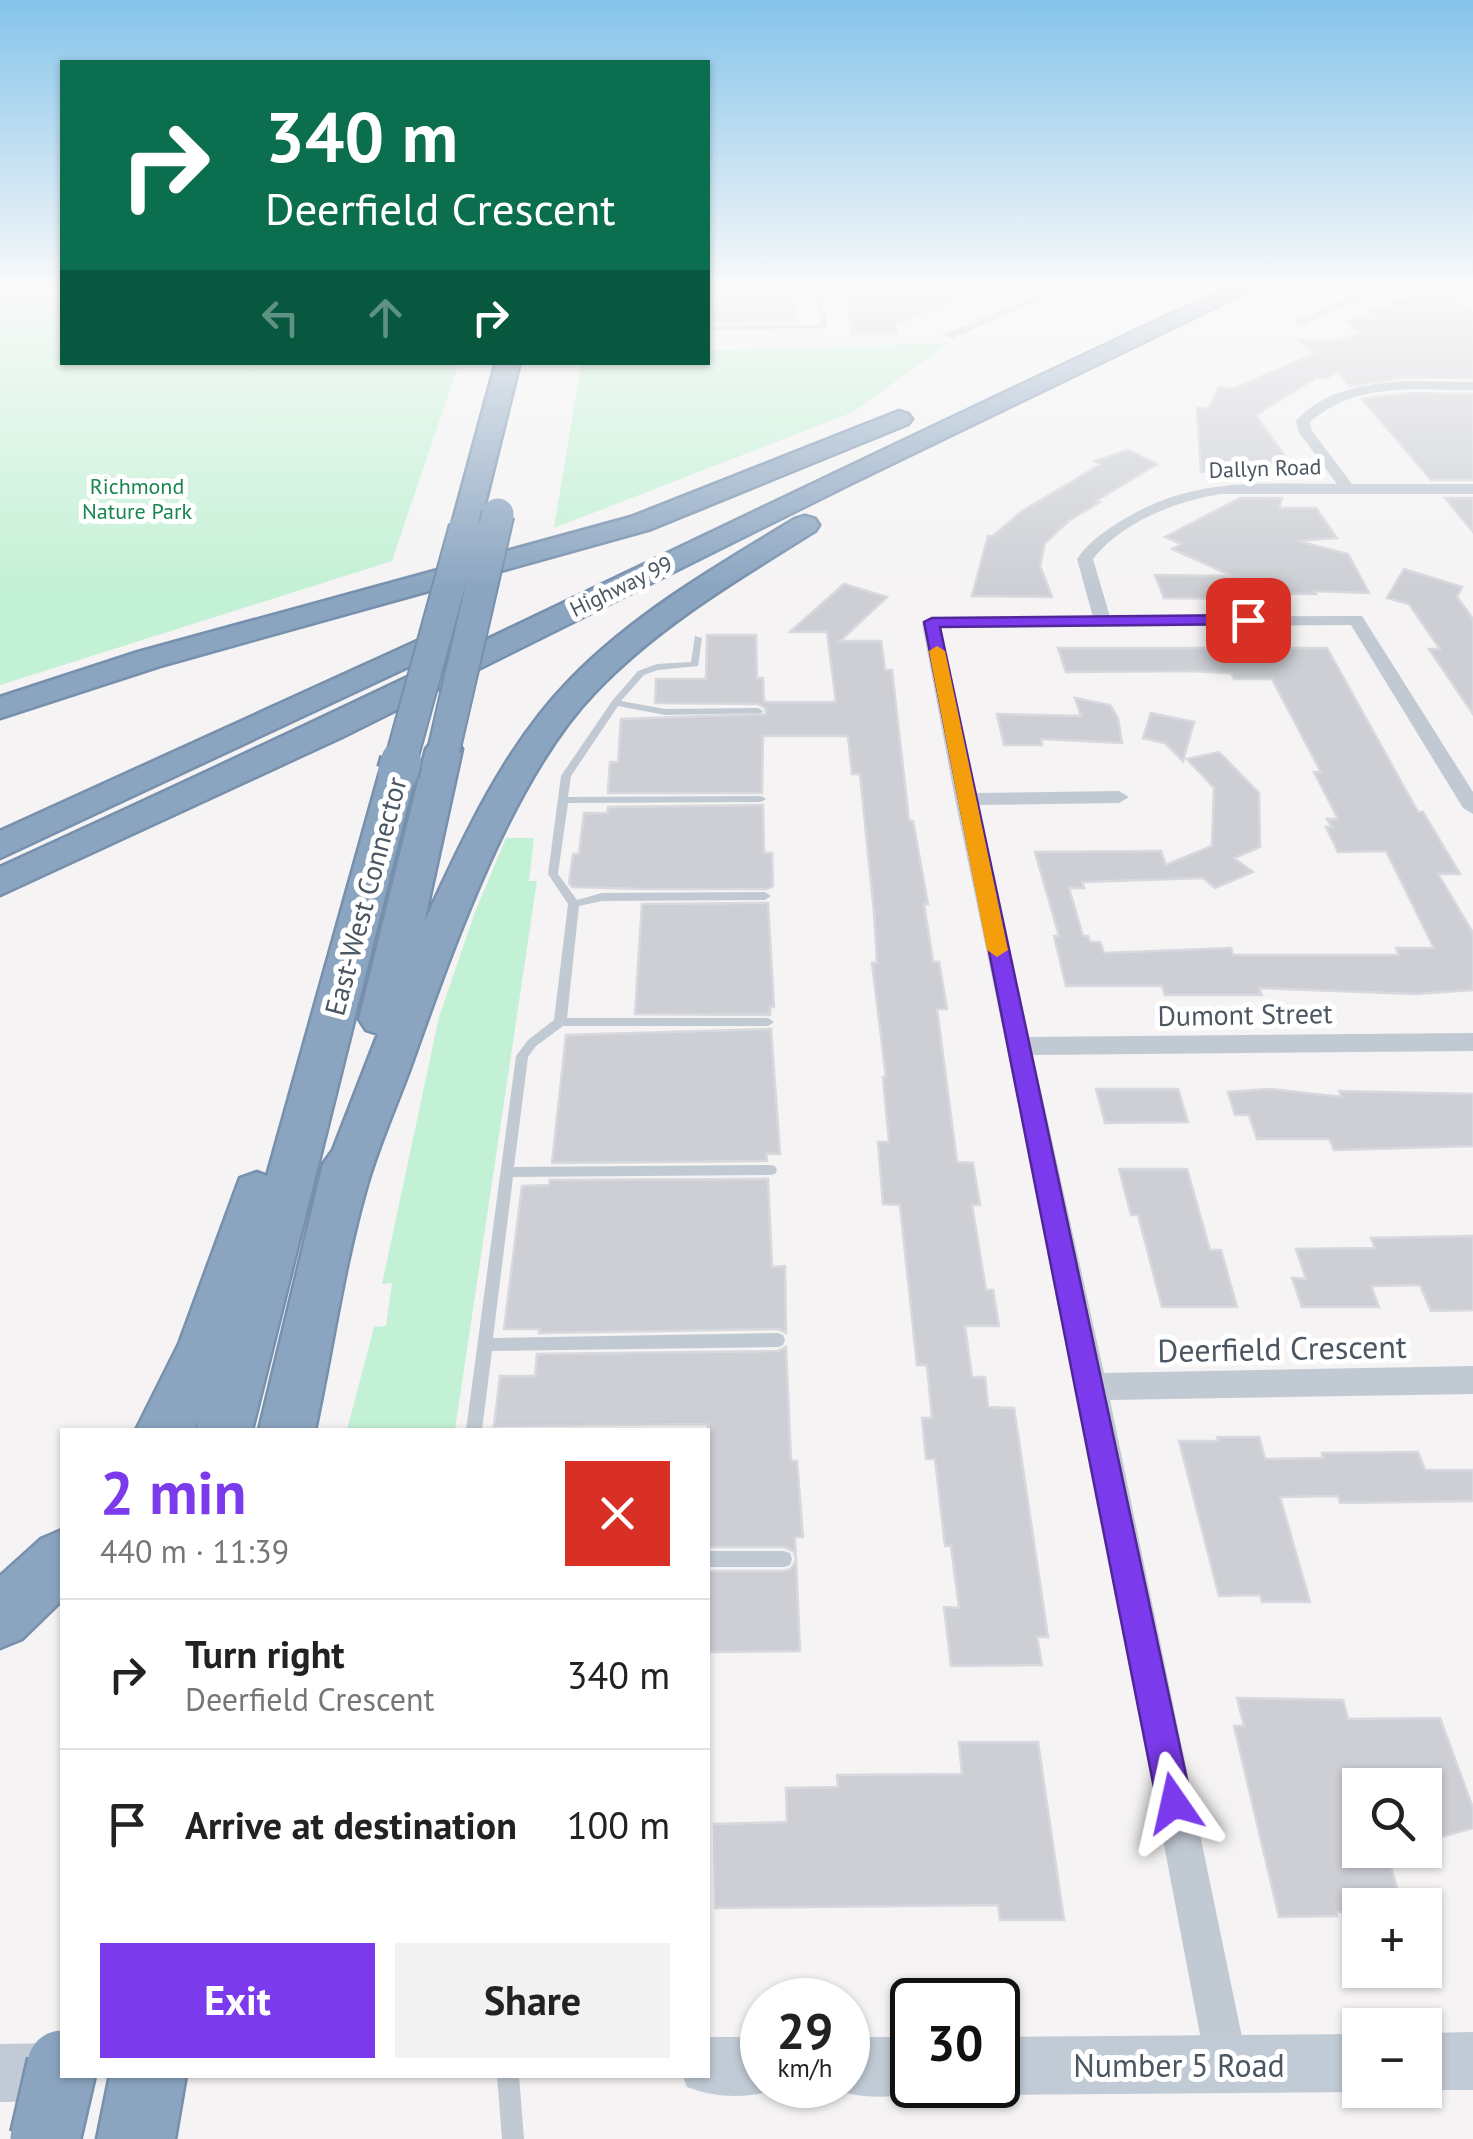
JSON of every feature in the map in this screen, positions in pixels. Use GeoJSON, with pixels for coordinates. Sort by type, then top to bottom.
{"type":"FeatureCollection","features":[{"type":"Feature","properties":{"kind":"highway","name":"East-West Connector"},"geometry":{"type":"LineString","coordinates":[[225,1428],[501,389]]}},
{"type":"Feature","properties":{"kind":"highway"},"geometry":{"type":"LineString","coordinates":[[0,708],[149,658],[416,589],[641,522],[972,389]]}},
{"type":"Feature","properties":{"kind":"highway","name":"Highway 99"},"geometry":{"type":"LineString","coordinates":[[0,846],[984,389]]}},
{"type":"Feature","properties":{"kind":"highway","name":"Highway 99"},"geometry":{"type":"LineString","coordinates":[[0,882],[330,730],[1029,389]]}},
{"type":"Feature","properties":{"kind":"highway"},"geometry":{"type":"LineString","coordinates":[[341,1190],[437,932],[492,820],[537,746],[580,688],[640,632],[859,492],[1053,389]]}},
{"type":"Feature","properties":{"kind":"highway","name":"East-West Connector"},"geometry":{"type":"LineString","coordinates":[[287,1428],[502,498]]}},
{"type":"Feature","properties":{"kind":"highway"},"geometry":{"type":"LineString","coordinates":[[0,904],[330,730]]}},
{"type":"Feature","properties":{"kind":"highway"},"geometry":{"type":"LineString","coordinates":[[165,1428],[186,1393],[228,1288],[330,947],[385,822]]}},
{"type":"Feature","properties":{"kind":"highway"},"geometry":{"type":"LineString","coordinates":[[0,1617],[60,1562]]}},
{"type":"Feature","properties":{"kind":"highway"},"geometry":{"type":"LineString","coordinates":[[45,2139],[60,2077]]}},
{"type":"Feature","properties":{"kind":"highway"},"geometry":{"type":"LineString","coordinates":[[136,2139],[147,2078]]}},
{"type":"Feature","properties":{"kind":"main road"},"geometry":{"type":"LineString","coordinates":[[1442,2062],[1473,2061]]}},
{"type":"Feature","properties":{"kind":"main road","name":"Number 5 Road"},"geometry":{"type":"LineString","coordinates":[[1020,2066],[1342,2063]]}},
{"type":"Feature","properties":{"kind":"main road"},"geometry":{"type":"LineString","coordinates":[[710,2066],[740,2066]]}},
{"type":"Feature","properties":{"kind":"main road"},"geometry":{"type":"LineString","coordinates":[[0,2073],[60,2069]]}},
{"type":"Feature","properties":{"kind":"street"},"geometry":{"type":"LineString","coordinates":[[1346,488],[1305,431],[1303,421],[1344,394],[1370,389]]}},
{"type":"Feature","properties":{"kind":"street","name":"Dallyn Road"},"geometry":{"type":"LineString","coordinates":[[1103,620],[1088,580],[1085,559],[1098,542],[1161,504],[1222,489],[1473,488]]}},
{"type":"Feature","properties":{"kind":"street"},"geometry":{"type":"LineString","coordinates":[[1228,2066],[1092,1388],[965,798],[932,622],[1356,620],[1473,808]]}},
{"type":"Feature","properties":{"kind":"street"},"geometry":{"type":"LineString","coordinates":[[965,798],[1119,798]]}},
{"type":"Feature","properties":{"kind":"street","name":"Dumont Street"},"geometry":{"type":"LineString","coordinates":[[1018,1046],[1473,1042]]}},
{"type":"Feature","properties":{"kind":"street","name":"Deerfield Crescent"},"geometry":{"type":"LineString","coordinates":[[1092,1388],[1473,1380]]}},
{"type":"Feature","properties":{"kind":"lane"},"geometry":{"type":"LineString","coordinates":[[560,1022],[574,904],[553,874],[566,776],[615,702],[642,673],[657,667],[696,664],[698,638]]}},
{"type":"Feature","properties":{"kind":"lane"},"geometry":{"type":"LineString","coordinates":[[615,702],[665,712],[758,711]]}},
{"type":"Feature","properties":{"kind":"lane"},"geometry":{"type":"LineString","coordinates":[[563,800],[761,798]]}},
{"type":"Feature","properties":{"kind":"lane"},"geometry":{"type":"LineString","coordinates":[[574,904],[602,897],[765,896]]}},
{"type":"Feature","properties":{"kind":"lane"},"geometry":{"type":"LineString","coordinates":[[474,1428],[522,1056],[532,1043],[560,1022],[768,1022]]}},
{"type":"Feature","properties":{"kind":"lane"},"geometry":{"type":"LineString","coordinates":[[507,1172],[770,1170]]}},
{"type":"Feature","properties":{"kind":"lane"},"geometry":{"type":"LineString","coordinates":[[484,1346],[778,1340]]}},
{"type":"Feature","properties":{"kind":"lane"},"geometry":{"type":"LineString","coordinates":[[710,1560],[784,1559]]}},
{"type":"Feature","properties":{"kind":"lane"},"geometry":{"type":"LineString","coordinates":[[508,2078],[513,2139]]}},
{"type":"Feature","properties":{"kind":"green space","name":"Richmond Nature Park"},"geometry":{"type":"Polygon","coordinates":[[[0,389],[450,389],[392,561],[0,685],[0,389]]]}},
{"type":"Feature","properties":{"kind":"green space"},"geometry":{"type":"Polygon","coordinates":[[[577,389],[885,389],[851,413],[554,528],[577,389]]]}},
{"type":"Feature","properties":{"kind":"green space"},"geometry":{"type":"Polygon","coordinates":[[[506,838],[534,838],[529,881],[537,881],[455,1428],[348,1428],[374,1327],[386,1326],[392,1283],[382,1284],[439,1017],[475,912],[506,838]]]}},
{"type":"Feature","properties":{"kind":"building"},"geometry":{"type":"Polygon","coordinates":[[[1218,389],[1298,389],[1256,415],[1291,465],[1201,472],[1197,408],[1208,409],[1218,389]]]}},
{"type":"Feature","properties":{"kind":"building"},"geometry":{"type":"Polygon","coordinates":[[[1409,393],[1473,394],[1473,480],[1431,480],[1362,399],[1409,393]]]}},
{"type":"Feature","properties":{"kind":"building"},"geometry":{"type":"Polygon","coordinates":[[[1128,450],[1157,464],[1096,501],[1100,502],[1070,520],[1045,543],[1040,566],[1052,597],[972,596],[988,536],[1101,464],[1095,461],[1128,450]]]}},
{"type":"Feature","properties":{"kind":"building"},"geometry":{"type":"Polygon","coordinates":[[[1240,498],[1282,498],[1279,508],[1316,508],[1337,538],[1298,541],[1348,554],[1369,593],[1275,594],[1243,580],[1253,599],[1164,598],[1155,575],[1233,576],[1172,549],[1181,544],[1165,537],[1240,498]]]}},
{"type":"Feature","properties":{"kind":"building"},"geometry":{"type":"Polygon","coordinates":[[[1445,498],[1473,498],[1473,532],[1445,498]]]}},
{"type":"Feature","properties":{"kind":"building"},"geometry":{"type":"Polygon","coordinates":[[[1404,569],[1462,587],[1457,597],[1473,619],[1473,714],[1429,649],[1440,649],[1409,604],[1387,598],[1404,569]]]}},
{"type":"Feature","properties":{"kind":"building"},"geometry":{"type":"Polygon","coordinates":[[[844,584],[887,597],[840,641],[881,641],[885,670],[892,670],[909,821],[913,821],[928,904],[924,904],[933,962],[939,962],[947,1009],[937,1009],[957,1162],[973,1163],[980,1205],[972,1205],[986,1290],[993,1290],[999,1326],[965,1326],[972,1377],[985,1377],[988,1407],[1014,1408],[1048,1637],[1037,1637],[1042,1665],[951,1666],[944,1607],[959,1608],[951,1546],[945,1546],[935,1459],[926,1459],[922,1418],[932,1418],[927,1365],[917,1365],[900,1205],[883,1204],[878,1142],[889,1142],[886,1077],[872,963],[877,963],[874,912],[860,774],[852,774],[848,736],[763,736],[762,793],[608,793],[610,762],[618,762],[621,719],[766,714],[758,704],[655,703],[656,679],[706,679],[707,635],[756,635],[757,678],[763,678],[764,702],[836,702],[827,632],[790,632],[844,584]]]}},
{"type":"Feature","properties":{"kind":"building"},"geometry":{"type":"Polygon","coordinates":[[[1058,648],[1327,648],[1418,812],[1423,812],[1460,874],[1438,874],[1473,933],[1473,990],[1415,994],[1259,988],[1262,995],[1165,995],[1162,986],[1066,986],[1054,936],[1059,936],[1035,852],[1161,851],[1166,865],[1212,846],[1214,788],[1187,759],[1219,752],[1259,793],[1260,847],[1234,858],[1253,872],[1215,888],[1203,878],[1082,882],[1084,888],[1069,888],[1083,936],[1088,936],[1090,942],[1100,942],[1104,953],[1231,948],[1233,955],[1399,955],[1396,948],[1434,948],[1386,851],[1338,852],[1326,827],[1332,827],[1327,819],[1338,819],[1314,772],[1321,772],[1272,679],[1234,679],[1231,673],[1190,671],[1066,672],[1058,648]]]}},
{"type":"Feature","properties":{"kind":"building"},"geometry":{"type":"Polygon","coordinates":[[[1075,698],[1110,705],[1118,718],[1122,743],[1041,739],[1042,745],[1004,745],[997,714],[1081,716],[1075,698]]]}},
{"type":"Feature","properties":{"kind":"building"},"geometry":{"type":"Polygon","coordinates":[[[1151,713],[1194,722],[1183,761],[1165,743],[1143,738],[1151,713]]]}},
{"type":"Feature","properties":{"kind":"building"},"geometry":{"type":"Polygon","coordinates":[[[763,805],[764,853],[772,853],[773,886],[767,889],[572,887],[569,883],[573,854],[579,854],[584,813],[607,813],[608,807],[763,805]]]}},
{"type":"Feature","properties":{"kind":"building"},"geometry":{"type":"Polygon","coordinates":[[[768,903],[774,1007],[770,1007],[770,1015],[635,1014],[642,904],[768,903]]]}},
{"type":"Feature","properties":{"kind":"building"},"geometry":{"type":"Polygon","coordinates":[[[771,1029],[780,1154],[766,1154],[767,1161],[552,1163],[566,1035],[771,1029]]]}},
{"type":"Feature","properties":{"kind":"building"},"geometry":{"type":"Polygon","coordinates":[[[1096,1089],[1178,1089],[1188,1122],[1105,1123],[1096,1089]]]}},
{"type":"Feature","properties":{"kind":"building"},"geometry":{"type":"Polygon","coordinates":[[[1269,1089],[1342,1097],[1339,1091],[1473,1094],[1473,1146],[1334,1150],[1329,1139],[1257,1139],[1249,1115],[1235,1115],[1228,1092],[1269,1089]]]}},
{"type":"Feature","properties":{"kind":"building"},"geometry":{"type":"Polygon","coordinates":[[[1119,1169],[1187,1169],[1210,1250],[1221,1250],[1237,1307],[1162,1307],[1138,1215],[1131,1215],[1119,1169]]]}},
{"type":"Feature","properties":{"kind":"building"},"geometry":{"type":"Polygon","coordinates":[[[768,1179],[772,1267],[785,1266],[786,1333],[778,1329],[539,1333],[540,1329],[504,1329],[522,1186],[549,1185],[550,1180],[768,1179]]]}},
{"type":"Feature","properties":{"kind":"building"},"geometry":{"type":"Polygon","coordinates":[[[1473,1236],[1473,1310],[1431,1311],[1420,1285],[1371,1286],[1379,1307],[1302,1307],[1292,1278],[1306,1279],[1296,1249],[1375,1248],[1371,1238],[1473,1236]]]}},
{"type":"Feature","properties":{"kind":"building"},"geometry":{"type":"Polygon","coordinates":[[[786,1347],[791,1461],[797,1461],[803,1537],[795,1537],[800,1651],[710,1652],[710,1571],[784,1571],[791,1569],[796,1560],[794,1552],[784,1547],[710,1547],[708,1424],[494,1426],[500,1376],[535,1376],[537,1354],[778,1351],[786,1347]]]}},
{"type":"Feature","properties":{"kind":"building"},"geometry":{"type":"Polygon","coordinates":[[[1217,1437],[1259,1437],[1265,1459],[1323,1458],[1322,1453],[1418,1452],[1425,1470],[1473,1470],[1473,1501],[1340,1503],[1338,1496],[1280,1497],[1310,1602],[1262,1602],[1260,1595],[1219,1596],[1179,1441],[1218,1441],[1217,1437]]]}},
{"type":"Feature","properties":{"kind":"building"},"geometry":{"type":"Polygon","coordinates":[[[1237,1698],[1343,1700],[1348,1719],[1440,1718],[1473,1808],[1473,1828],[1442,1837],[1442,1768],[1342,1768],[1342,1868],[1391,1868],[1397,1888],[1342,1888],[1342,1912],[1336,1912],[1337,1916],[1279,1917],[1234,1726],[1244,1726],[1237,1698]]]}},
{"type":"Feature","properties":{"kind":"building"},"geometry":{"type":"Polygon","coordinates":[[[959,1742],[1038,1742],[1064,1920],[1000,1920],[998,1905],[715,1908],[714,1824],[787,1822],[786,1788],[838,1787],[837,1775],[962,1774],[959,1742]]]}},
{"type":"Feature","properties":{"kind":"slow traffic"},"geometry":{"type":"LineString","coordinates":[[937,651],[997,950]]}},
{"type":"Feature","properties":{"kind":"route"},"geometry":{"type":"LineString","coordinates":[[1174,1803],[1092,1388],[965,798],[932,622],[1248,620]]}}]}
